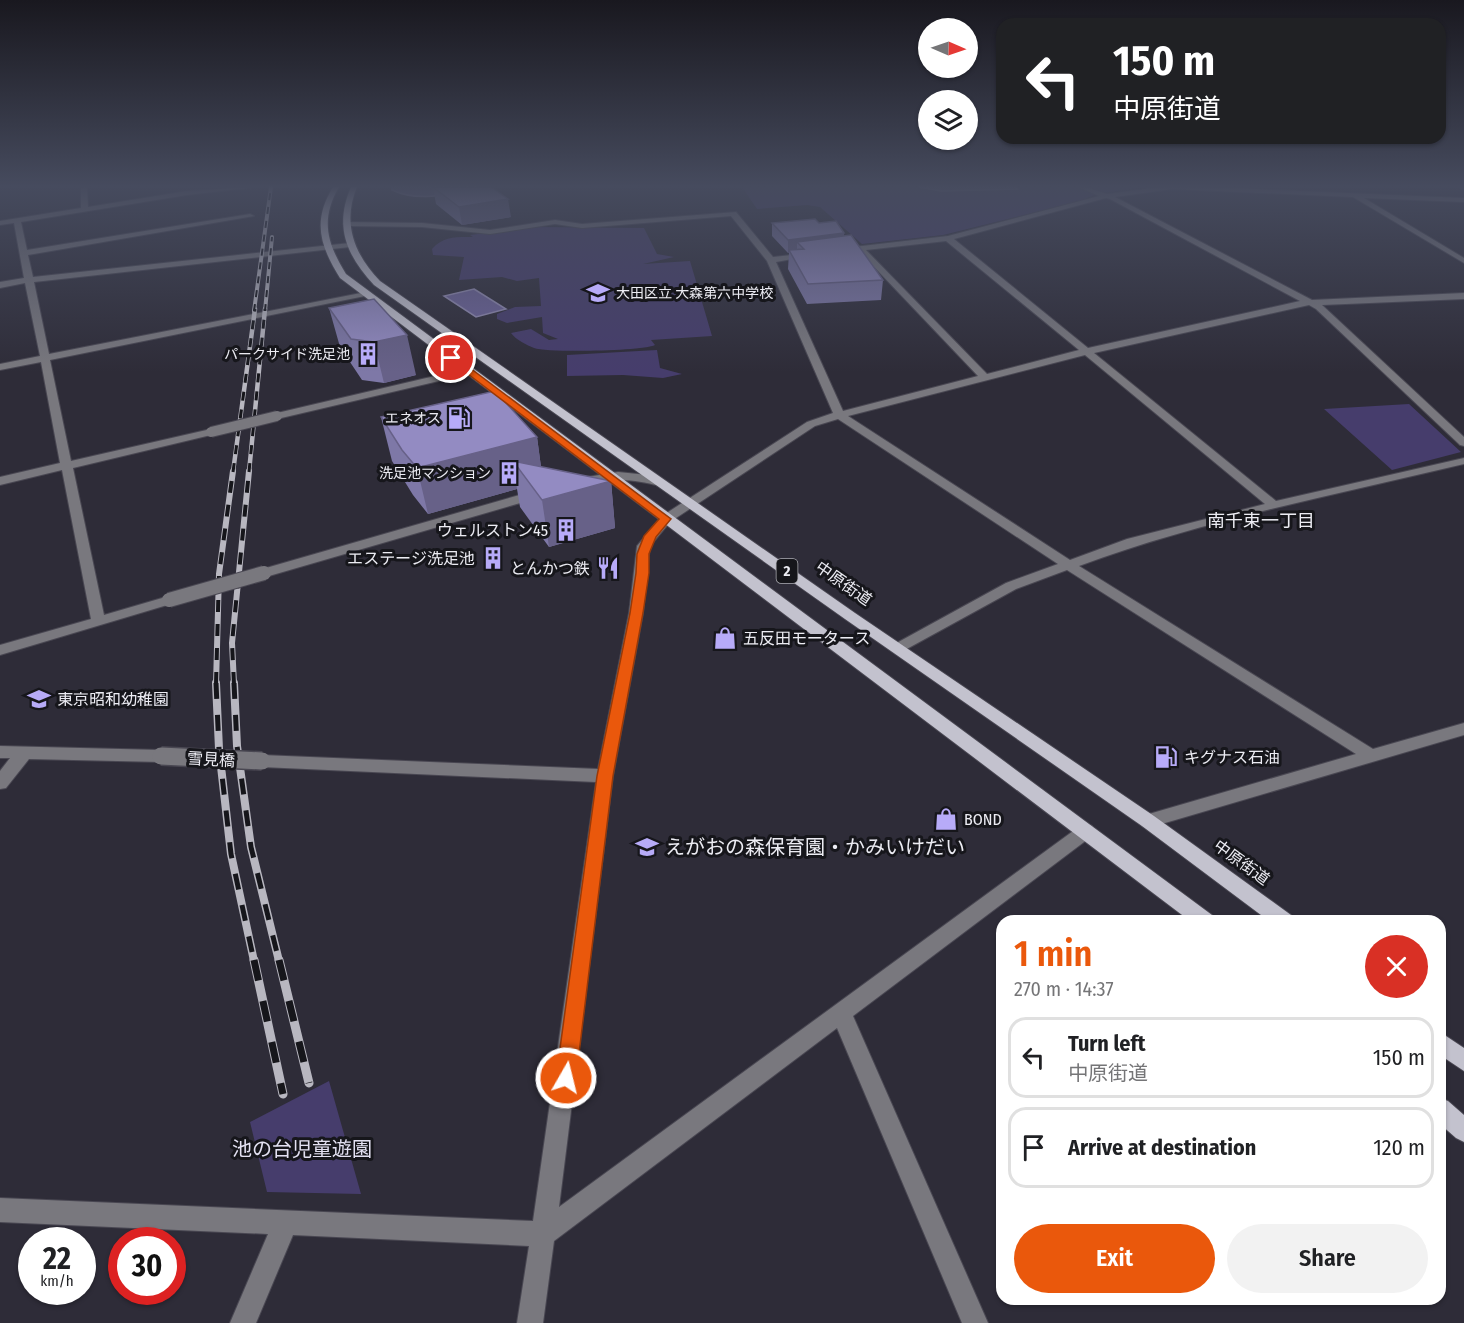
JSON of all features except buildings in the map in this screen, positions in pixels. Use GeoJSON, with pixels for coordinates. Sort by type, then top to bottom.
{"type":"FeatureCollection","features":[{"type":"Feature","properties":{"kind":"main road","name":"2"},"geometry":{"type":"LineString","coordinates":[[327,249],[343,276],[366,295],[1197,915]]}},
{"type":"Feature","properties":{"kind":"main road","name":"中原街道"},"geometry":{"type":"LineString","coordinates":[[352,249],[359,264],[387,290],[1148,821],[1276,915]]}},
{"type":"Feature","properties":{"kind":"main road"},"geometry":{"type":"LineString","coordinates":[[1446,1047],[1464,1061]]}},
{"type":"Feature","properties":{"kind":"main road"},"geometry":{"type":"LineString","coordinates":[[1446,1114],[1464,1130]]}},
{"type":"Feature","properties":{"kind":"street"},"geometry":{"type":"LineString","coordinates":[[22,249],[98,620]]}},
{"type":"Feature","properties":{"kind":"street"},"geometry":{"type":"LineString","coordinates":[[23,254],[54,249]]}},
{"type":"Feature","properties":{"kind":"street"},"geometry":{"type":"LineString","coordinates":[[0,285],[320,249]]}},
{"type":"Feature","properties":{"kind":"street"},"geometry":{"type":"LineString","coordinates":[[762,249],[771,260],[839,415],[1068,565],[1371,756]]}},
{"type":"Feature","properties":{"kind":"street"},"geometry":{"type":"LineString","coordinates":[[826,253],[861,249],[984,377]]}},
{"type":"Feature","properties":{"kind":"street"},"geometry":{"type":"LineString","coordinates":[[961,249],[1274,505]]}},
{"type":"Feature","properties":{"kind":"street"},"geometry":{"type":"LineString","coordinates":[[1208,249],[1319,307],[1464,443]]}},
{"type":"Feature","properties":{"kind":"street"},"geometry":{"type":"LineString","coordinates":[[1443,249],[1464,261]]}},
{"type":"Feature","properties":{"kind":"street"},"geometry":{"type":"LineString","coordinates":[[771,260],[814,254]]}},
{"type":"Feature","properties":{"kind":"street"},"geometry":{"type":"LineString","coordinates":[[0,367],[366,295]]}},
{"type":"Feature","properties":{"kind":"street"},"geometry":{"type":"LineString","coordinates":[[530,1323],[569,1056],[605,776],[636,613],[643,554],[650,536],[666,519],[811,424],[839,415],[1086,351],[1312,303],[1464,296]]}},
{"type":"Feature","properties":{"kind":"street"},"geometry":{"type":"LineString","coordinates":[[0,481],[469,371]]}},
{"type":"Feature","properties":{"kind":"street"},"geometry":{"type":"LineString","coordinates":[[898,648],[1011,586],[1132,542],[1274,505],[1464,461]]}},
{"type":"Feature","properties":{"kind":"street"},"geometry":{"type":"LineString","coordinates":[[0,650],[608,475],[645,477],[660,482]]}},
{"type":"Feature","properties":{"kind":"street"},"geometry":{"type":"LineString","coordinates":[[1148,821],[1464,729]]}},
{"type":"Feature","properties":{"kind":"street","name":"雪見橋"},"geometry":{"type":"LineString","coordinates":[[0,752],[161,756],[605,776]]}},
{"type":"Feature","properties":{"kind":"street"},"geometry":{"type":"LineString","coordinates":[[0,783],[24,753]]}},
{"type":"Feature","properties":{"kind":"street"},"geometry":{"type":"LineString","coordinates":[[0,1210],[543,1234],[1086,831]]}},
{"type":"Feature","properties":{"kind":"street"},"geometry":{"type":"LineString","coordinates":[[841,1011],[975,1323]]}},
{"type":"Feature","properties":{"kind":"street"},"geometry":{"type":"LineString","coordinates":[[243,1323],[286,1222]]}},
{"type":"Feature","properties":{"kind":"green space"},"geometry":{"type":"Polygon","coordinates":[[[432,249],[654,249],[657,254],[674,257],[643,264],[690,261],[712,336],[651,340],[655,345],[633,349],[595,351],[534,348],[511,333],[531,329],[549,340],[558,339],[543,333],[542,317],[507,323],[497,319],[497,314],[515,307],[541,306],[539,278],[517,281],[502,277],[459,280],[464,257],[433,255],[432,249]]]}},
{"type":"Feature","properties":{"kind":"green space"},"geometry":{"type":"Polygon","coordinates":[[[657,350],[660,368],[682,374],[663,378],[623,375],[567,376],[567,355],[657,350]]]}},
{"type":"Feature","properties":{"kind":"green space"},"geometry":{"type":"Polygon","coordinates":[[[1409,404],[1461,452],[1392,470],[1324,409],[1409,404]]]}},
{"type":"Feature","properties":{"kind":"green space","name":"池の台児童遊園"},"geometry":{"type":"Polygon","coordinates":[[[329,1081],[361,1194],[267,1192],[250,1122],[329,1081]]]}},
{"type":"Feature","properties":{"kind":"shaded area"},"geometry":{"type":"Polygon","coordinates":[[[474,289],[506,309],[476,317],[444,296],[474,289]]]}},
{"type":"Feature","properties":{"kind":"railway"},"geometry":{"type":"LineString","coordinates":[[254,311],[263,249]]}},
{"type":"Feature","properties":{"kind":"railway"},"geometry":{"type":"LineString","coordinates":[[265,311],[271,249]]}},
{"type":"Feature","properties":{"kind":"railway"},"geometry":{"type":"LineString","coordinates":[[233,472],[255,309]]}},
{"type":"Feature","properties":{"kind":"railway"},"geometry":{"type":"LineString","coordinates":[[249,472],[265,309]]}},
{"type":"Feature","properties":{"kind":"railway"},"geometry":{"type":"LineString","coordinates":[[216,683],[219,574],[233,471]]}},
{"type":"Feature","properties":{"kind":"railway"},"geometry":{"type":"LineString","coordinates":[[234,684],[232,643],[249,471]]}},
{"type":"Feature","properties":{"kind":"railway"},"geometry":{"type":"LineString","coordinates":[[216,683],[219,749],[231,854],[254,961]]}},
{"type":"Feature","properties":{"kind":"railway"},"geometry":{"type":"LineString","coordinates":[[234,683],[237,746],[251,847],[279,961]]}},
{"type":"Feature","properties":{"kind":"railway"},"geometry":{"type":"LineString","coordinates":[[254,960],[283,1094]]}},
{"type":"Feature","properties":{"kind":"railway"},"geometry":{"type":"LineString","coordinates":[[279,960],[309,1083]]}},
{"type":"Feature","properties":{"kind":"place","name":"大田区立 大森第六中学校"},"geometry":{"type":"Point","coordinates":[598,293]}},
{"type":"Feature","properties":{"kind":"place","name":"パークサイド洗足池"},"geometry":{"type":"Point","coordinates":[368,354]}},
{"type":"Feature","properties":{"kind":"place","name":"エネオス"},"geometry":{"type":"Point","coordinates":[459,418]}},
{"type":"Feature","properties":{"kind":"place","name":"洗足池マンション"},"geometry":{"type":"Point","coordinates":[509,473]}},
{"type":"Feature","properties":{"kind":"place","name":"ウェルストン45"},"geometry":{"type":"Point","coordinates":[566,530]}},
{"type":"Feature","properties":{"kind":"place","name":"エステージ洗足池"},"geometry":{"type":"Point","coordinates":[493,558]}},
{"type":"Feature","properties":{"kind":"place","name":"とんかつ鉄"},"geometry":{"type":"Point","coordinates":[608,568]}},
{"type":"Feature","properties":{"kind":"place","name":"五反田モータース"},"geometry":{"type":"Point","coordinates":[725,638]}},
{"type":"Feature","properties":{"kind":"place","name":"東京昭和幼稚園"},"geometry":{"type":"Point","coordinates":[39,699]}},
{"type":"Feature","properties":{"kind":"place","name":"キグナス石油"},"geometry":{"type":"Point","coordinates":[1166,757]}},
{"type":"Feature","properties":{"kind":"place","name":"BOND"},"geometry":{"type":"Point","coordinates":[946,819]}},
{"type":"Feature","properties":{"kind":"place","name":"えがおの森保育園・かみいけだい"},"geometry":{"type":"Point","coordinates":[647,847]}},
{"type":"Feature","properties":{"kind":"district","name":"南千束一丁目"},"geometry":{"type":"Point","coordinates":[1261,521]}},
{"type":"Feature","properties":{"kind":"route"},"geometry":{"type":"LineString","coordinates":[[451,358],[666,519],[650,536],[643,554],[636,613],[605,776],[566,1078]]}}]}
